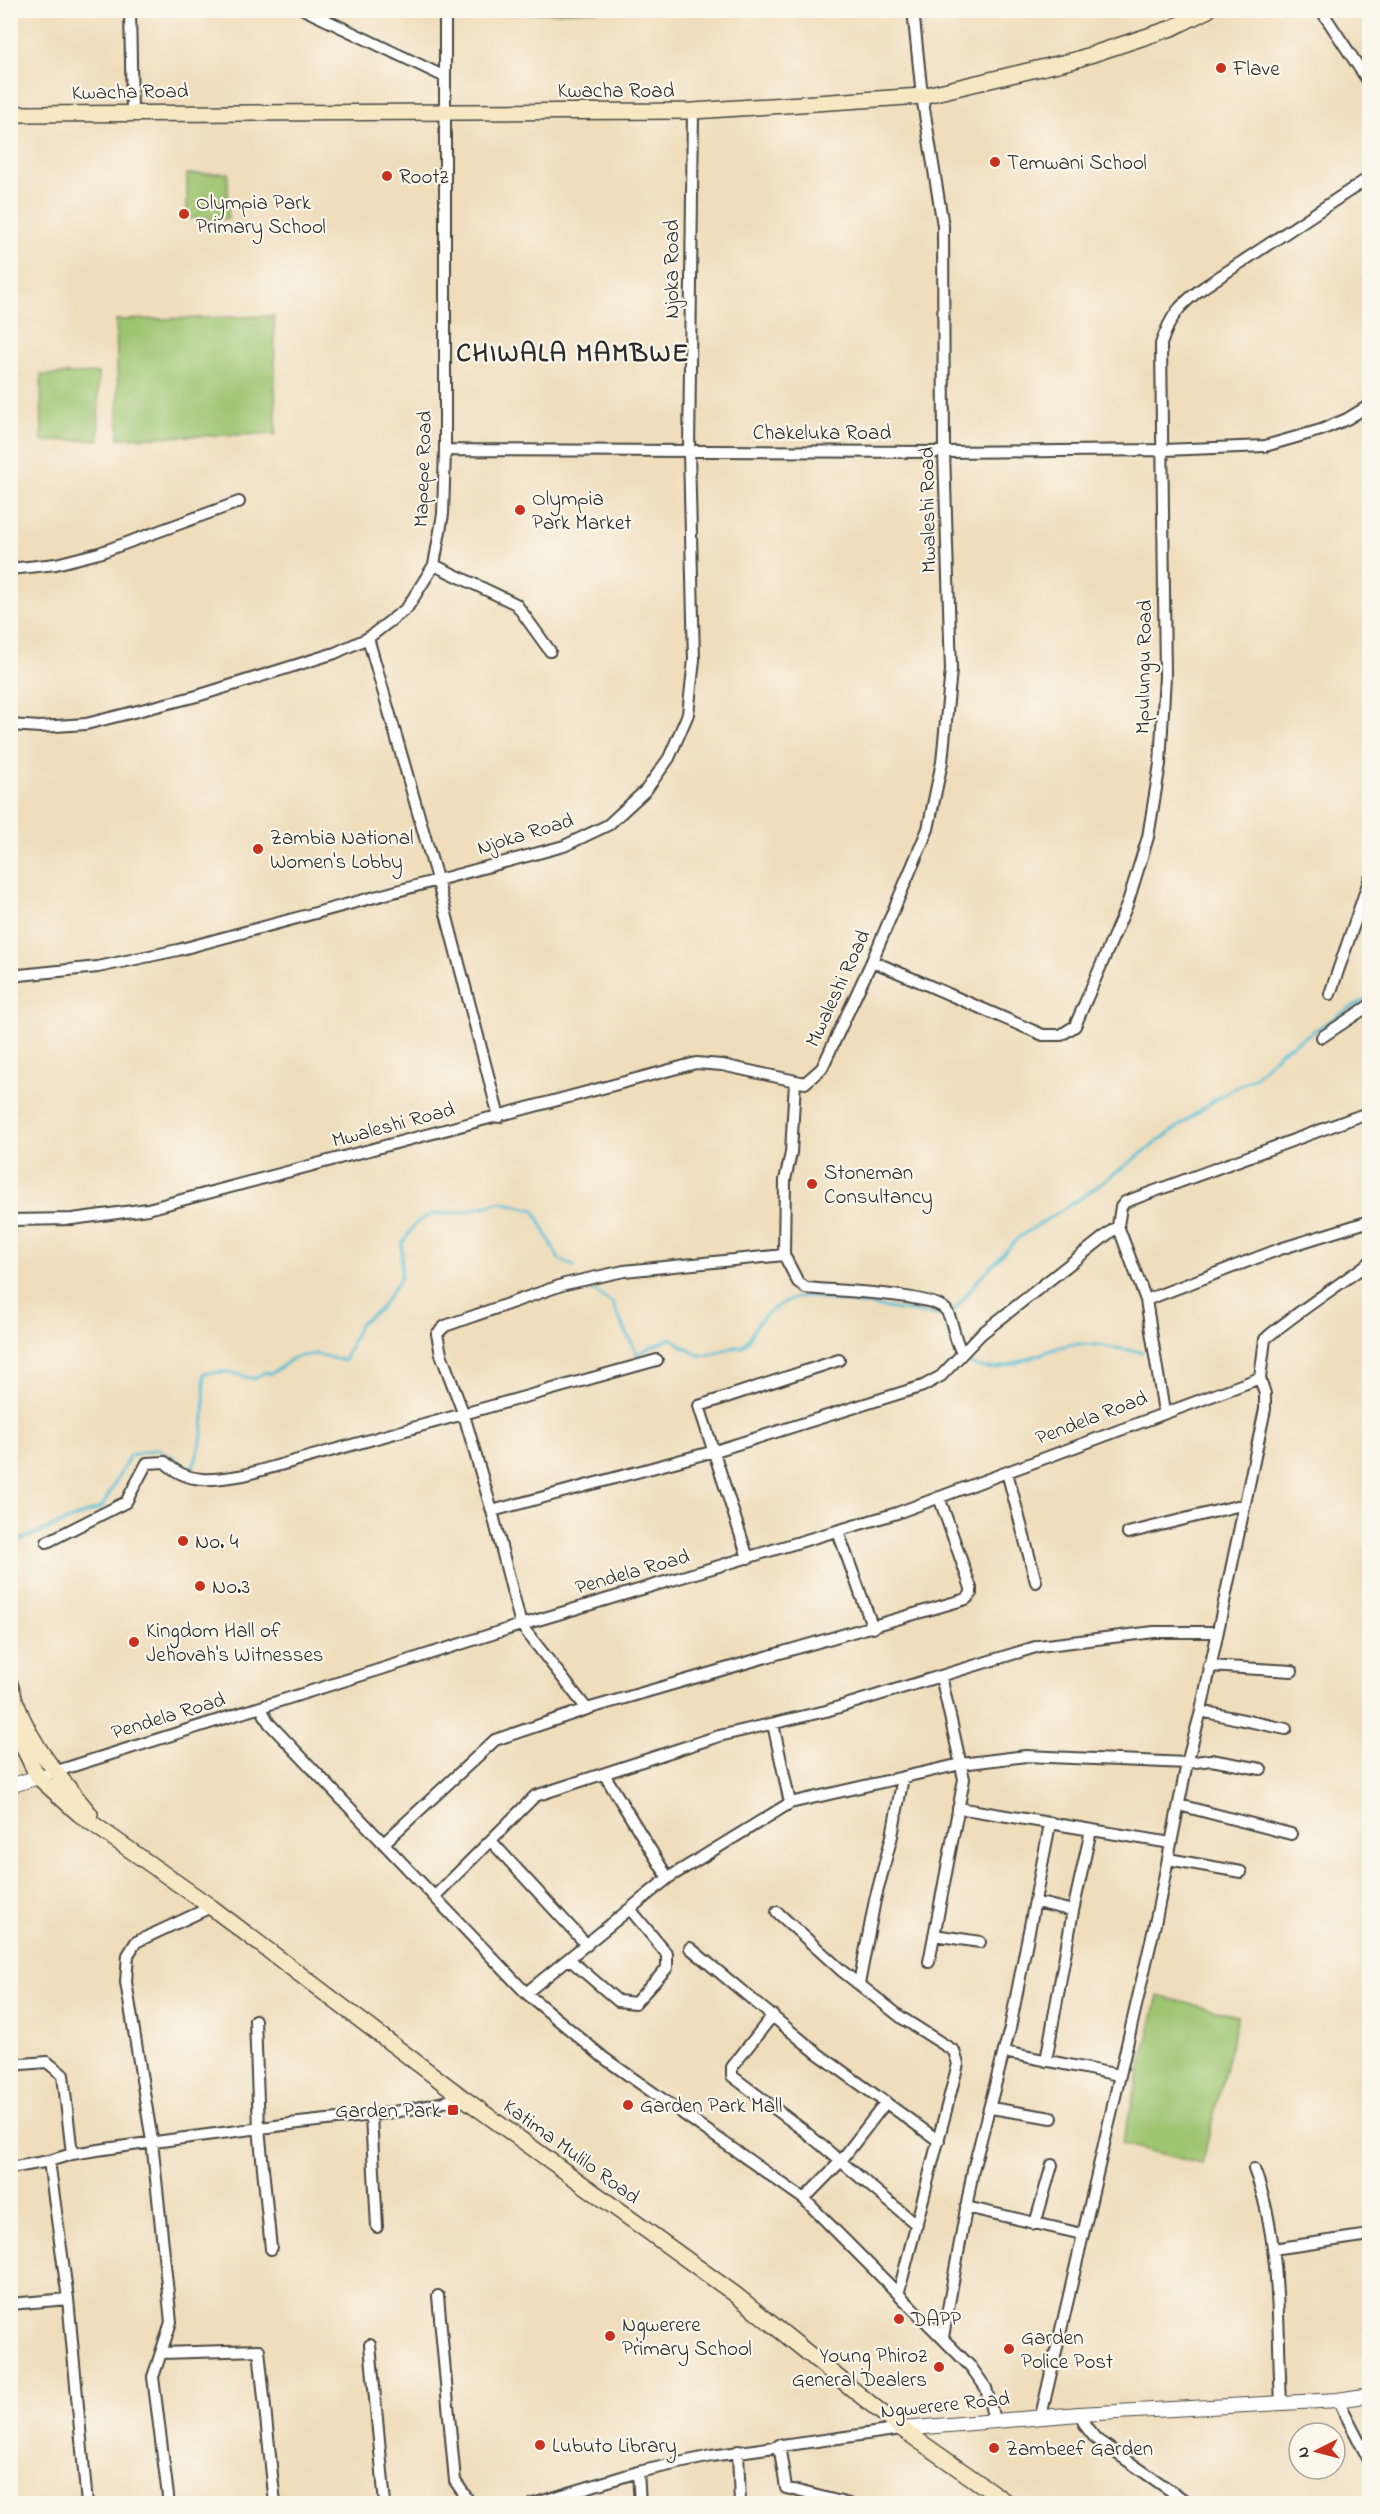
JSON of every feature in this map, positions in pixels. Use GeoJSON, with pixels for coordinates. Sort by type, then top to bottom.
{"type":"FeatureCollection","features":[{"type":"Feature","properties":{"kind":"main road","name":"Kwacha Road"},"geometry":{"type":"LineString","coordinates":[[10,114],[693,111],[922,96],[1074,60],[1172,28],[1208,10]]}},
{"type":"Feature","properties":{"kind":"main road","name":"Katima Mulilo Road"},"geometry":{"type":"LineString","coordinates":[[10,1684],[16,1704],[30,1734],[53,1772],[108,1835]]}},
{"type":"Feature","properties":{"kind":"main road","name":"Katima Mulilo Road"},"geometry":{"type":"LineString","coordinates":[[10,1721],[38,1777],[79,1814],[211,1907],[462,2097],[736,2295],[903,2429],[1009,2504]]}},
{"type":"Feature","properties":{"kind":"street"},"geometry":{"type":"LineString","coordinates":[[130,10],[132,112]]}},
{"type":"Feature","properties":{"kind":"street"},"geometry":{"type":"LineString","coordinates":[[305,10],[443,76]]}},
{"type":"Feature","properties":{"kind":"street","name":"Mapepe Road"},"geometry":{"type":"LineString","coordinates":[[10,725],[40,727],[86,724],[197,696],[335,653],[368,638],[407,608],[434,565],[443,514],[445,450],[443,76],[445,10]]}},
{"type":"Feature","properties":{"kind":"street","name":"Mwaleshi Road"},"geometry":{"type":"LineString","coordinates":[[10,1220],[72,1220],[148,1209],[696,1063],[722,1065],[805,1083],[822,1068],[872,961],[928,829],[942,762],[951,670],[944,452],[942,226],[922,96],[913,10]]}},
{"type":"Feature","properties":{"kind":"street"},"geometry":{"type":"LineString","coordinates":[[1321,10],[1370,84]]}},
{"type":"Feature","properties":{"kind":"street","name":"Njoka Road"},"geometry":{"type":"LineString","coordinates":[[10,976],[98,967],[178,950],[564,846],[609,825],[646,790],[669,758],[688,714],[694,660],[689,451],[693,111]]}},
{"type":"Feature","properties":{"kind":"street","name":"Mpulungu Road"},"geometry":{"type":"LineString","coordinates":[[872,961],[1042,1035],[1061,1035],[1075,1026],[1127,905],[1148,837],[1160,764],[1165,676],[1161,344],[1167,326],[1179,306],[1370,177]]}},
{"type":"Feature","properties":{"kind":"street","name":"Chakeluka Road"},"geometry":{"type":"LineString","coordinates":[[445,450],[944,452],[1164,450],[1265,446],[1321,430],[1347,419],[1370,405]]}},
{"type":"Feature","properties":{"kind":"street"},"geometry":{"type":"LineString","coordinates":[[10,569],[56,564],[99,553],[239,502]]}},
{"type":"Feature","properties":{"kind":"street"},"geometry":{"type":"LineString","coordinates":[[434,565],[516,604],[550,651]]}},
{"type":"Feature","properties":{"kind":"street"},"geometry":{"type":"LineString","coordinates":[[368,638],[437,879],[499,1117]]}},
{"type":"Feature","properties":{"kind":"street"},"geometry":{"type":"LineString","coordinates":[[1330,994],[1370,878]]}},
{"type":"Feature","properties":{"kind":"street"},"geometry":{"type":"LineString","coordinates":[[1322,1037],[1370,1005]]}},
{"type":"Feature","properties":{"kind":"street"},"geometry":{"type":"LineString","coordinates":[[795,1082],[791,1153],[785,1180],[784,1255],[798,1282],[806,1288],[915,1298],[940,1305],[948,1312],[954,1342],[962,1352]]}},
{"type":"Feature","properties":{"kind":"street"},"geometry":{"type":"LineString","coordinates":[[1164,1412],[1146,1300],[1118,1226],[1121,1207],[1125,1203],[1370,1112]]}},
{"type":"Feature","properties":{"kind":"street"},"geometry":{"type":"LineString","coordinates":[[1146,1300],[1280,1248],[1370,1221]]}},
{"type":"Feature","properties":{"kind":"street"},"geometry":{"type":"LineString","coordinates":[[492,1512],[715,1451],[923,1386],[941,1376],[981,1334],[1118,1226]]}},
{"type":"Feature","properties":{"kind":"street"},"geometry":{"type":"LineString","coordinates":[[587,1709],[521,1625],[464,1415],[441,1354],[437,1334],[445,1326],[565,1284],[624,1271],[784,1255]]}},
{"type":"Feature","properties":{"kind":"street"},"geometry":{"type":"LineString","coordinates":[[1041,2416],[1168,1859],[1187,1762],[1201,1711],[1265,1409],[1265,1394],[1260,1378],[1265,1339],[1298,1311],[1324,1296],[1370,1262]]}},
{"type":"Feature","properties":{"kind":"street"},"geometry":{"type":"LineString","coordinates":[[47,1542],[126,1502],[147,1463],[165,1462],[174,1471],[205,1482],[244,1475],[657,1360]]}},
{"type":"Feature","properties":{"kind":"street"},"geometry":{"type":"LineString","coordinates":[[748,1558],[699,1406],[839,1360]]}},
{"type":"Feature","properties":{"kind":"street","name":"Pendela Road"},"geometry":{"type":"LineString","coordinates":[[10,1786],[521,1625],[838,1532],[1260,1378]]}},
{"type":"Feature","properties":{"kind":"street"},"geometry":{"type":"LineString","coordinates":[[1007,1472],[1036,1582]]}},
{"type":"Feature","properties":{"kind":"street"},"geometry":{"type":"LineString","coordinates":[[385,1842],[495,1740],[587,1709],[873,1628],[966,1599],[971,1594],[939,1497]]}},
{"type":"Feature","properties":{"kind":"street"},"geometry":{"type":"LineString","coordinates":[[1128,1533],[1245,1504]]}},
{"type":"Feature","properties":{"kind":"street"},"geometry":{"type":"LineString","coordinates":[[838,1532],[873,1628]]}},
{"type":"Feature","properties":{"kind":"street"},"geometry":{"type":"LineString","coordinates":[[436,1895],[535,1796],[719,1736],[826,1711],[1039,1646],[1154,1632],[1216,1632]]}},
{"type":"Feature","properties":{"kind":"street"},"geometry":{"type":"LineString","coordinates":[[1209,1666],[1292,1671]]}},
{"type":"Feature","properties":{"kind":"street"},"geometry":{"type":"LineString","coordinates":[[929,1962],[964,1779],[941,1676]]}},
{"type":"Feature","properties":{"kind":"street"},"geometry":{"type":"LineString","coordinates":[[261,1708],[269,1723],[436,1895],[526,1993],[604,2058],[804,2199],[899,2291],[971,2367],[986,2388],[994,2420]]}},
{"type":"Feature","properties":{"kind":"street"},"geometry":{"type":"LineString","coordinates":[[1201,1711],[1286,1730]]}},
{"type":"Feature","properties":{"kind":"street"},"geometry":{"type":"LineString","coordinates":[[773,1724],[790,1803]]}},
{"type":"Feature","properties":{"kind":"street"},"geometry":{"type":"LineString","coordinates":[[526,1993],[668,1878],[790,1803],[961,1764],[1026,1756],[1187,1762],[1211,1760],[1261,1769]]}},
{"type":"Feature","properties":{"kind":"street"},"geometry":{"type":"LineString","coordinates":[[604,1774],[668,1878]]}},
{"type":"Feature","properties":{"kind":"street"},"geometry":{"type":"LineString","coordinates":[[859,1984],[875,1900],[892,1836],[903,1777]]}},
{"type":"Feature","properties":{"kind":"street"},"geometry":{"type":"LineString","coordinates":[[1179,1805],[1291,1834]]}},
{"type":"Feature","properties":{"kind":"street"},"geometry":{"type":"LineString","coordinates":[[958,1808],[1171,1843]]}},
{"type":"Feature","properties":{"kind":"street"},"geometry":{"type":"LineString","coordinates":[[943,2337],[973,2170],[1004,2052],[1050,1824]]}},
{"type":"Feature","properties":{"kind":"street"},"geometry":{"type":"LineString","coordinates":[[1046,2061],[1072,1911],[1091,1830]]}},
{"type":"Feature","properties":{"kind":"street"},"geometry":{"type":"LineString","coordinates":[[491,1841],[587,1945]]}},
{"type":"Feature","properties":{"kind":"street"},"geometry":{"type":"LineString","coordinates":[[1168,1859],[1241,1872]]}},
{"type":"Feature","properties":{"kind":"street"},"geometry":{"type":"LineString","coordinates":[[1036,1902],[1072,1911]]}},
{"type":"Feature","properties":{"kind":"street"},"geometry":{"type":"LineString","coordinates":[[169,2504],[153,2377],[171,2322],[152,2141],[126,1982],[128,1955],[136,1942],[211,1907]]}},
{"type":"Feature","properties":{"kind":"street"},"geometry":{"type":"LineString","coordinates":[[569,1959],[618,2001],[636,2002],[667,1968],[668,1962],[667,1954],[630,1909]]}},
{"type":"Feature","properties":{"kind":"street"},"geometry":{"type":"LineString","coordinates":[[777,1912],[859,1984],[902,2018],[954,2051],[958,2064],[899,2291]]}},
{"type":"Feature","properties":{"kind":"street"},"geometry":{"type":"LineString","coordinates":[[934,1935],[980,1942]]}},
{"type":"Feature","properties":{"kind":"street"},"geometry":{"type":"LineString","coordinates":[[690,1948],[817,2053],[939,2141]]}},
{"type":"Feature","properties":{"kind":"street"},"geometry":{"type":"LineString","coordinates":[[773,2016],[732,2067],[732,2076],[916,2225]]}},
{"type":"Feature","properties":{"kind":"street"},"geometry":{"type":"LineString","coordinates":[[255,2020],[259,2128],[271,2249]]}},
{"type":"Feature","properties":{"kind":"street"},"geometry":{"type":"LineString","coordinates":[[1004,2052],[1119,2075]]}},
{"type":"Feature","properties":{"kind":"street"},"geometry":{"type":"LineString","coordinates":[[10,2066],[47,2062],[63,2075],[72,2154]]}},
{"type":"Feature","properties":{"kind":"street"},"geometry":{"type":"LineString","coordinates":[[10,2168],[50,2161],[72,2154],[152,2141],[371,2116],[462,2097]]}},
{"type":"Feature","properties":{"kind":"street"},"geometry":{"type":"LineString","coordinates":[[804,2199],[840,2162],[886,2102]]}},
{"type":"Feature","properties":{"kind":"street"},"geometry":{"type":"LineString","coordinates":[[991,2108],[1052,2118]]}},
{"type":"Feature","properties":{"kind":"street"},"geometry":{"type":"LineString","coordinates":[[371,2116],[377,2227]]}},
{"type":"Feature","properties":{"kind":"street"},"geometry":{"type":"LineString","coordinates":[[50,2161],[68,2299],[87,2504]]}},
{"type":"Feature","properties":{"kind":"street"},"geometry":{"type":"LineString","coordinates":[[1035,2224],[1052,2165]]}},
{"type":"Feature","properties":{"kind":"street"},"geometry":{"type":"LineString","coordinates":[[1254,2169],[1263,2193],[1273,2249],[1281,2403]]}},
{"type":"Feature","properties":{"kind":"street"},"geometry":{"type":"LineString","coordinates":[[966,2207],[1082,2234]]}},
{"type":"Feature","properties":{"kind":"street"},"geometry":{"type":"LineString","coordinates":[[1273,2249],[1370,2235]]}},
{"type":"Feature","properties":{"kind":"street"},"geometry":{"type":"LineString","coordinates":[[438,2296],[455,2481],[471,2504]]}},
{"type":"Feature","properties":{"kind":"street"},"geometry":{"type":"LineString","coordinates":[[10,2304],[68,2299]]}},
{"type":"Feature","properties":{"kind":"street"},"geometry":{"type":"LineString","coordinates":[[370,2345],[385,2504]]}},
{"type":"Feature","properties":{"kind":"street"},"geometry":{"type":"LineString","coordinates":[[162,2353],[259,2350],[275,2504]]}},
{"type":"Feature","properties":{"kind":"street","name":"Ngwerere Road"},"geometry":{"type":"LineString","coordinates":[[532,2504],[638,2472],[738,2451],[779,2445],[994,2420],[1338,2400],[1370,2394]]}},
{"type":"Feature","properties":{"kind":"street"},"geometry":{"type":"LineString","coordinates":[[1338,2400],[1370,2462]]}},
{"type":"Feature","properties":{"kind":"street"},"geometry":{"type":"LineString","coordinates":[[1079,2414],[1096,2439],[1190,2504]]}},
{"type":"Feature","properties":{"kind":"street"},"geometry":{"type":"LineString","coordinates":[[779,2445],[786,2488],[849,2504]]}},
{"type":"Feature","properties":{"kind":"street"},"geometry":{"type":"LineString","coordinates":[[738,2451],[740,2504]]}},
{"type":"Feature","properties":{"kind":"street"},"geometry":{"type":"LineString","coordinates":[[638,2472],[640,2504]]}},
{"type":"Feature","properties":{"kind":"green space"},"geometry":{"type":"Polygon","coordinates":[[[472,10],[598,11],[473,16],[472,10]]]}},
{"type":"Feature","properties":{"kind":"green space"},"geometry":{"type":"Polygon","coordinates":[[[228,173],[228,219],[187,218],[187,174],[228,173]]]}},
{"type":"Feature","properties":{"kind":"green space"},"geometry":{"type":"Polygon","coordinates":[[[274,316],[276,434],[119,438],[116,320],[274,316]]]}},
{"type":"Feature","properties":{"kind":"green space"},"geometry":{"type":"Polygon","coordinates":[[[98,373],[99,440],[42,441],[41,375],[98,373]]]}},
{"type":"Feature","properties":{"kind":"green space"},"geometry":{"type":"Polygon","coordinates":[[[1158,1996],[1238,2016],[1202,2164],[1122,2144],[1158,1996]]]}},
{"type":"Feature","properties":{"kind":"waterway"},"geometry":{"type":"LineString","coordinates":[[953,1312],[978,1280],[1019,1237],[1081,1198],[1216,1099],[1255,1077],[1280,1052],[1370,996]]}},
{"type":"Feature","properties":{"kind":"waterway"},"geometry":{"type":"LineString","coordinates":[[15,1542],[102,1507],[130,1455],[158,1449],[192,1469],[202,1434],[204,1373],[229,1372],[254,1379],[265,1372],[271,1374],[295,1357],[316,1354],[344,1361],[360,1323],[381,1308],[401,1277],[402,1244],[416,1223],[432,1214],[464,1212],[501,1202],[534,1210],[559,1259],[575,1267]]}},
{"type":"Feature","properties":{"kind":"waterway"},"geometry":{"type":"LineString","coordinates":[[587,1286],[612,1303],[637,1354],[671,1338],[700,1355],[711,1355],[742,1347],[768,1313],[785,1302],[805,1296],[943,1316],[956,1351]]}},
{"type":"Feature","properties":{"kind":"waterway"},"geometry":{"type":"LineString","coordinates":[[963,1358],[975,1366],[989,1368],[1004,1366],[1051,1350],[1081,1344],[1142,1352]]}},
{"type":"Feature","properties":{"kind":"place","name":"Flave"},"geometry":{"type":"Point","coordinates":[1221,68]}},
{"type":"Feature","properties":{"kind":"place","name":"Temwani School"},"geometry":{"type":"Point","coordinates":[995,162]}},
{"type":"Feature","properties":{"kind":"place","name":"Rootz"},"geometry":{"type":"Point","coordinates":[387,176]}},
{"type":"Feature","properties":{"kind":"place","name":"Olympia Park Primary School"},"geometry":{"type":"Point","coordinates":[184,214]}},
{"type":"Feature","properties":{"kind":"place","name":"Olympia Park Market"},"geometry":{"type":"Point","coordinates":[520,510]}},
{"type":"Feature","properties":{"kind":"place","name":"Zambia National Women's Lobby"},"geometry":{"type":"Point","coordinates":[258,849]}},
{"type":"Feature","properties":{"kind":"place","name":"Stoneman Consultancy"},"geometry":{"type":"Point","coordinates":[812,1184]}},
{"type":"Feature","properties":{"kind":"place","name":"No. 4"},"geometry":{"type":"Point","coordinates":[183,1541]}},
{"type":"Feature","properties":{"kind":"place","name":"No.3"},"geometry":{"type":"Point","coordinates":[200,1586]}},
{"type":"Feature","properties":{"kind":"place","name":"Kingdom Hall of Jehovah's Witnesses"},"geometry":{"type":"Point","coordinates":[134,1642]}},
{"type":"Feature","properties":{"kind":"place","name":"Garden Park Mall"},"geometry":{"type":"Point","coordinates":[628,2105]}},
{"type":"Feature","properties":{"kind":"place","name":"Garden Park"},"geometry":{"type":"Point","coordinates":[453,2110]}},
{"type":"Feature","properties":{"kind":"place","name":"DAPP"},"geometry":{"type":"Point","coordinates":[899,2319]}},
{"type":"Feature","properties":{"kind":"place","name":"Ngwerere Primary School"},"geometry":{"type":"Point","coordinates":[610,2336]}},
{"type":"Feature","properties":{"kind":"place","name":"Garden Police Post"},"geometry":{"type":"Point","coordinates":[1009,2349]}},
{"type":"Feature","properties":{"kind":"place","name":"Young Phiroz General Dealers"},"geometry":{"type":"Point","coordinates":[939,2367]}},
{"type":"Feature","properties":{"kind":"place","name":"Lubuto Library"},"geometry":{"type":"Point","coordinates":[540,2445]}},
{"type":"Feature","properties":{"kind":"place","name":"Zambeef Garden"},"geometry":{"type":"Point","coordinates":[994,2448]}},
{"type":"Feature","properties":{"kind":"district","name":"CHIWALA MAMBWE"},"geometry":{"type":"Point","coordinates":[573,352]}}]}
